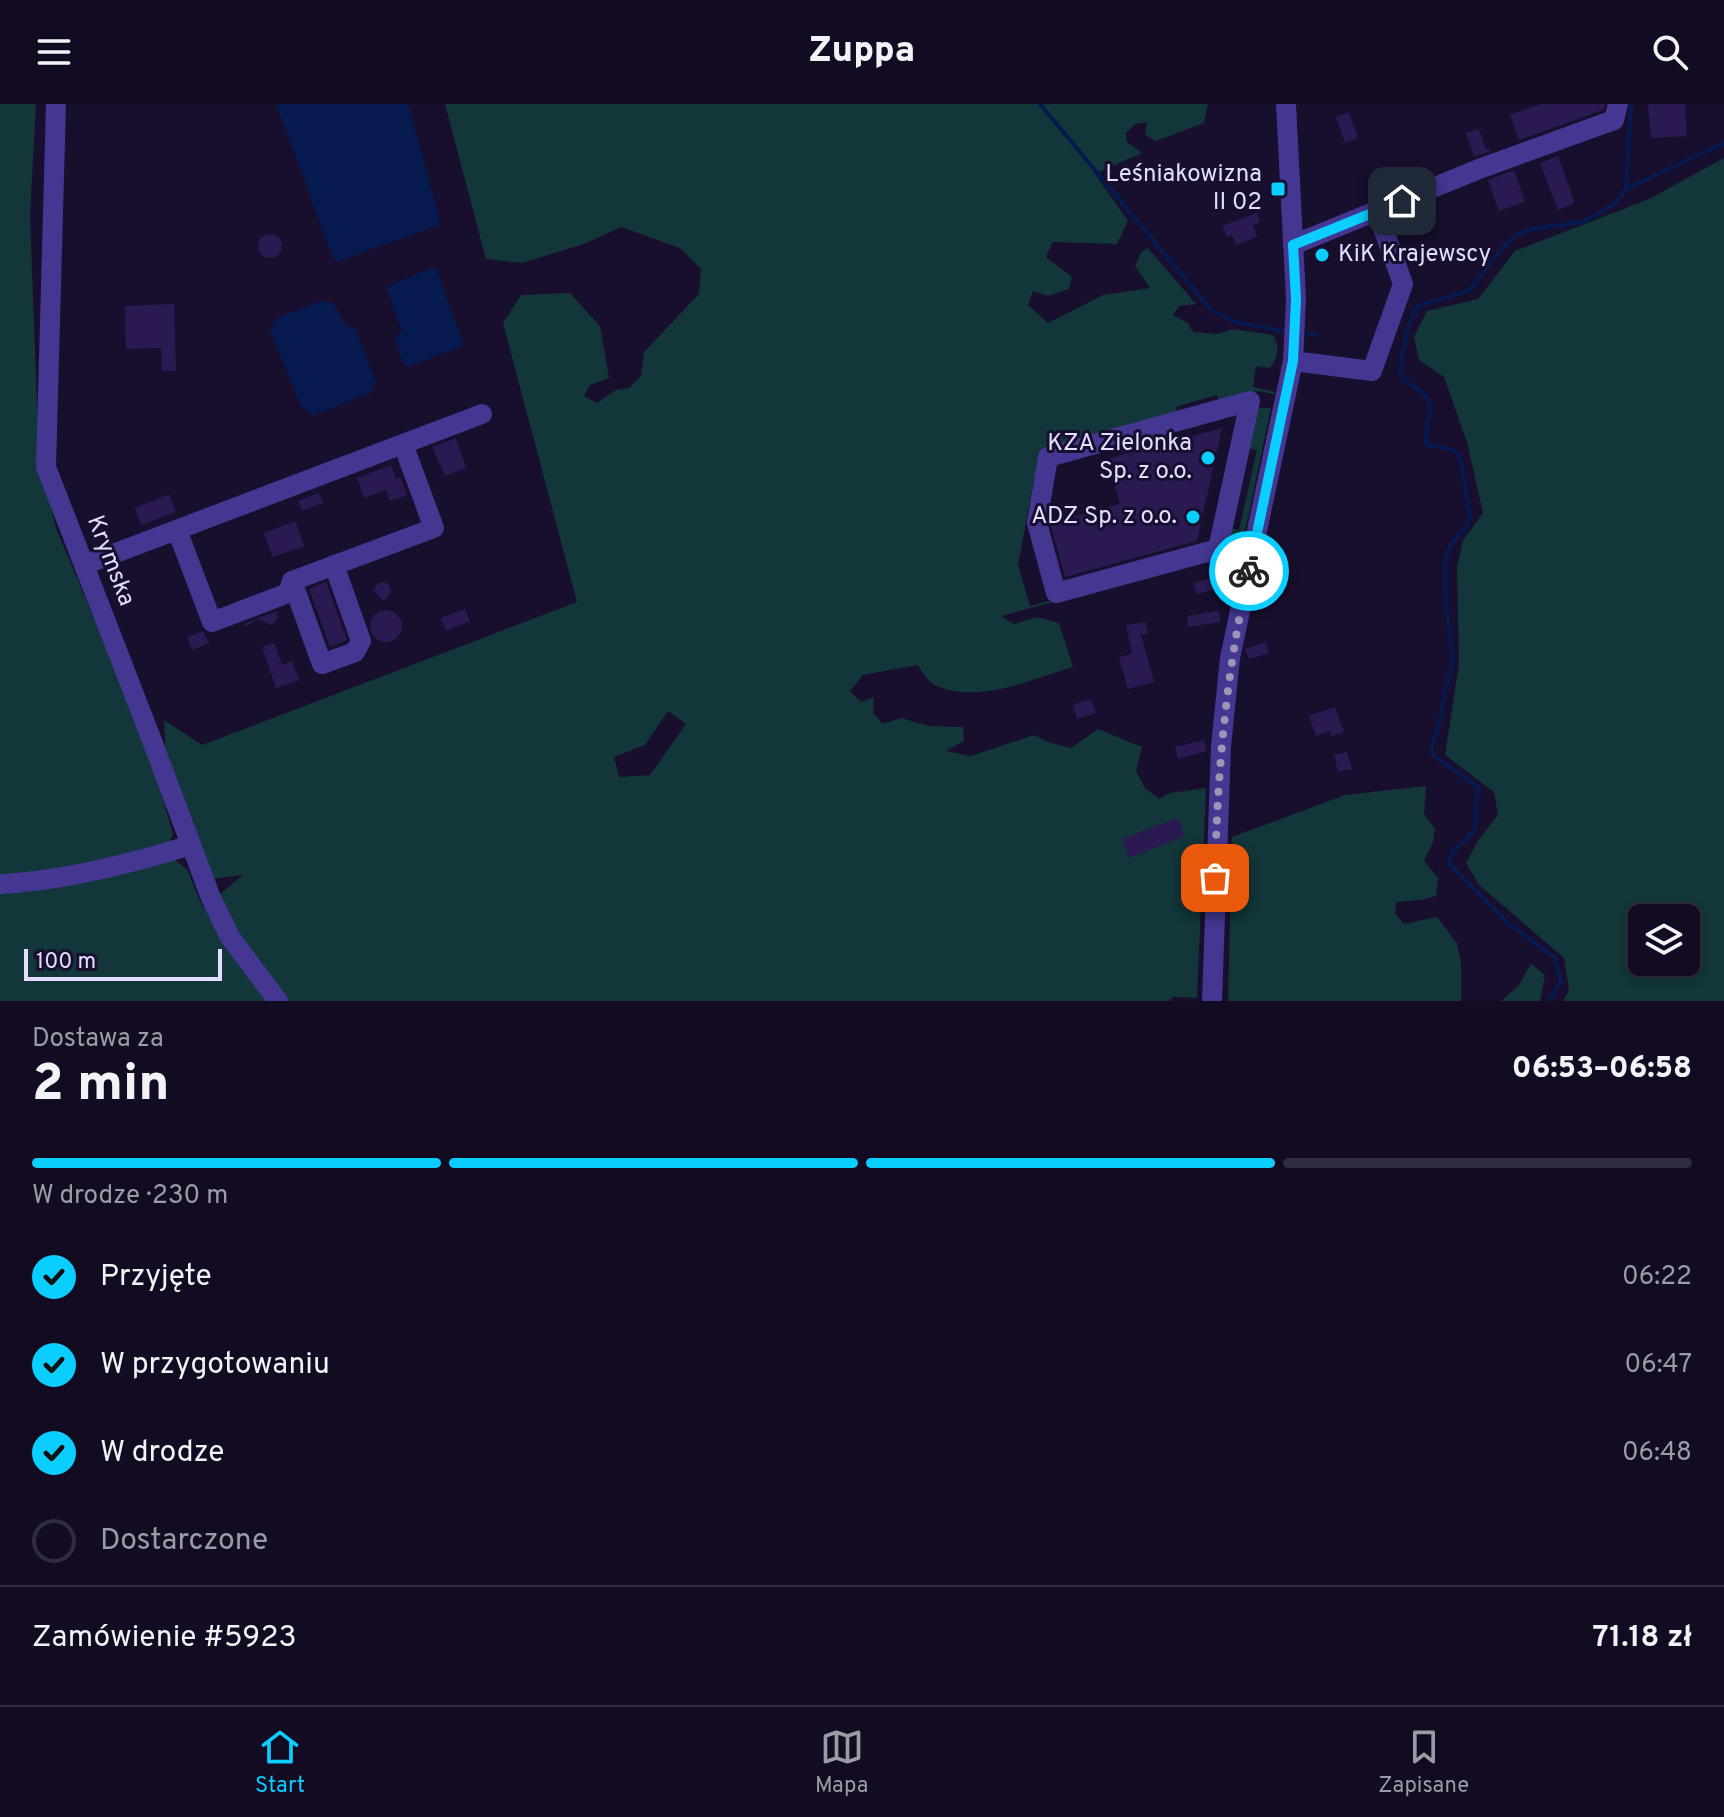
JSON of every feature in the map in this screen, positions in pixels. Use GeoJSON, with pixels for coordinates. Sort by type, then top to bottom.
{"type":"FeatureCollection","features":[{"type":"Feature","properties":{"kind":"street","name":"Krymska"},"geometry":{"type":"LineString","coordinates":[[56,104],[46,467],[211,898],[230,937],[278,1001]]}},
{"type":"Feature","properties":{"kind":"street"},"geometry":{"type":"LineString","coordinates":[[1212,1001],[1216,853],[1226,696],[1236,629],[1293,361],[1296,299],[1286,104]]}},
{"type":"Feature","properties":{"kind":"street"},"geometry":{"type":"LineString","coordinates":[[1293,245],[1479,169],[1614,120],[1618,104]]}},
{"type":"Feature","properties":{"kind":"street"},"geometry":{"type":"LineString","coordinates":[[1293,361],[1372,371],[1403,284],[1377,211]]}},
{"type":"Feature","properties":{"kind":"street"},"geometry":{"type":"LineString","coordinates":[[1250,401],[1218,549],[1056,593],[1037,523],[1048,457],[1250,401],[1263,400],[1285,405]]}},
{"type":"Feature","properties":{"kind":"street"},"geometry":{"type":"LineString","coordinates":[[84,565],[482,414]]}},
{"type":"Feature","properties":{"kind":"street"},"geometry":{"type":"LineString","coordinates":[[292,581],[434,528],[403,444]]}},
{"type":"Feature","properties":{"kind":"street"},"geometry":{"type":"LineString","coordinates":[[177,530],[212,622],[288,593],[292,581]]}},
{"type":"Feature","properties":{"kind":"street"},"geometry":{"type":"LineString","coordinates":[[292,581],[322,664],[355,652],[361,641],[334,565]]}},
{"type":"Feature","properties":{"kind":"street"},"geometry":{"type":"LineString","coordinates":[[0,884],[49,879],[153,857],[191,845]]}},
{"type":"Feature","properties":{"kind":"green space"},"geometry":{"type":"Polygon","coordinates":[[[0,104],[36,104],[30,215],[39,458],[56,528],[149,749],[173,834],[165,852],[187,869],[203,908],[243,875],[211,879],[166,761],[164,720],[202,745],[577,602],[503,323],[521,295],[570,293],[600,326],[609,378],[590,385],[584,396],[597,403],[616,390],[629,388],[641,376],[644,352],[699,294],[701,269],[680,248],[621,227],[584,244],[522,263],[486,259],[445,104],[1208,104],[1204,123],[1156,141],[1145,135],[1147,122],[1135,124],[1126,133],[1126,141],[1142,153],[1095,174],[1128,221],[1117,244],[1053,242],[1046,257],[1072,277],[1069,289],[1048,296],[1033,291],[1028,305],[1048,323],[1103,295],[1150,288],[1135,266],[1141,252],[1148,248],[1196,304],[1179,306],[1173,315],[1188,323],[1193,332],[1217,334],[1233,329],[1273,335],[1277,348],[1275,360],[1270,368],[1256,366],[1253,387],[1275,392],[1257,391],[1219,402],[1217,395],[1176,407],[1178,416],[1039,454],[1018,565],[1030,606],[1224,553],[1229,528],[1239,530],[1257,450],[1247,448],[1257,408],[1271,408],[1241,551],[1001,616],[1014,624],[1037,617],[1059,623],[1073,667],[1003,688],[967,692],[933,684],[917,665],[863,675],[850,691],[861,702],[874,697],[873,713],[883,724],[901,718],[929,726],[963,727],[964,741],[946,751],[971,756],[1034,735],[1071,748],[1098,729],[1142,747],[1136,771],[1145,788],[1159,799],[1170,793],[1206,788],[1197,998],[1173,997],[1169,1001],[0,1001],[0,104]],[[668,711],[645,745],[614,757],[619,777],[650,775],[686,724],[668,711]]]}},
{"type":"Feature","properties":{"kind":"green space"},"geometry":{"type":"Polygon","coordinates":[[[1724,158],[1724,1001],[1563,1001],[1569,990],[1564,958],[1479,885],[1466,863],[1479,839],[1498,815],[1494,792],[1445,755],[1459,664],[1457,566],[1463,541],[1483,513],[1467,442],[1444,377],[1419,360],[1414,337],[1427,311],[1478,299],[1515,251],[1649,199],[1724,158]]]}},
{"type":"Feature","properties":{"kind":"green space"},"geometry":{"type":"Polygon","coordinates":[[[1426,786],[1424,814],[1435,829],[1424,861],[1438,878],[1436,896],[1396,902],[1395,913],[1404,924],[1437,917],[1457,943],[1461,964],[1461,1001],[1228,1001],[1232,837],[1345,795],[1426,786]]]}},
{"type":"Feature","properties":{"kind":"green space"},"geometry":{"type":"Polygon","coordinates":[[[1531,964],[1545,975],[1540,1001],[1501,1001],[1518,986],[1531,964]]]}},
{"type":"Feature","properties":{"kind":"water"},"geometry":{"type":"Polygon","coordinates":[[[276,104],[408,104],[440,220],[436,226],[337,262],[276,104]]]}},
{"type":"Feature","properties":{"kind":"water"},"geometry":{"type":"Polygon","coordinates":[[[436,267],[463,343],[461,347],[404,365],[395,339],[402,331],[386,287],[436,267]]]}},
{"type":"Feature","properties":{"kind":"water"},"geometry":{"type":"Polygon","coordinates":[[[320,301],[333,303],[347,327],[355,327],[376,383],[369,395],[314,416],[301,406],[270,330],[277,318],[320,301]]]}},
{"type":"Feature","properties":{"kind":"building"},"geometry":{"type":"Polygon","coordinates":[[[1541,104],[1605,104],[1603,110],[1519,140],[1510,115],[1541,104]]]}},
{"type":"Feature","properties":{"kind":"building"},"geometry":{"type":"Polygon","coordinates":[[[1648,104],[1685,104],[1687,136],[1651,138],[1648,104]]]}},
{"type":"Feature","properties":{"kind":"building"},"geometry":{"type":"Polygon","coordinates":[[[1349,112],[1358,138],[1345,143],[1336,117],[1349,112]]]}},
{"type":"Feature","properties":{"kind":"building"},"geometry":{"type":"Polygon","coordinates":[[[1479,129],[1486,149],[1490,148],[1491,151],[1474,157],[1466,133],[1479,129]]]}},
{"type":"Feature","properties":{"kind":"building"},"geometry":{"type":"Polygon","coordinates":[[[1558,156],[1575,203],[1558,210],[1540,163],[1558,156]]]}},
{"type":"Feature","properties":{"kind":"building"},"geometry":{"type":"Polygon","coordinates":[[[1514,170],[1525,202],[1499,211],[1488,180],[1514,170]]]}},
{"type":"Feature","properties":{"kind":"building"},"geometry":{"type":"Polygon","coordinates":[[[1257,213],[1260,222],[1253,225],[1257,237],[1236,245],[1232,235],[1227,237],[1222,226],[1257,213]]]}},
{"type":"Feature","properties":{"kind":"building"},"geometry":{"type":"Polygon","coordinates":[[[270,234],[278,238],[282,246],[278,254],[270,258],[262,254],[258,246],[262,238],[270,234]]]}},
{"type":"Feature","properties":{"kind":"building"},"geometry":{"type":"Polygon","coordinates":[[[174,304],[176,371],[162,371],[161,348],[126,349],[125,306],[174,304]]]}},
{"type":"Feature","properties":{"kind":"building"},"geometry":{"type":"Polygon","coordinates":[[[1222,428],[1197,541],[1065,577],[1050,523],[1120,504],[1107,459],[1222,428]]]}},
{"type":"Feature","properties":{"kind":"building"},"geometry":{"type":"Polygon","coordinates":[[[456,438],[466,468],[445,476],[432,447],[456,438]]]}},
{"type":"Feature","properties":{"kind":"building"},"geometry":{"type":"Polygon","coordinates":[[[391,465],[407,495],[390,501],[386,490],[364,498],[357,478],[391,465]]]}},
{"type":"Feature","properties":{"kind":"building"},"geometry":{"type":"Polygon","coordinates":[[[319,493],[323,503],[302,511],[298,501],[319,493]]]}},
{"type":"Feature","properties":{"kind":"building"},"geometry":{"type":"Polygon","coordinates":[[[169,494],[176,512],[141,525],[135,508],[169,494]]]}},
{"type":"Feature","properties":{"kind":"building"},"geometry":{"type":"Polygon","coordinates":[[[295,521],[304,546],[273,557],[264,533],[295,521]]]}},
{"type":"Feature","properties":{"kind":"building"},"geometry":{"type":"Polygon","coordinates":[[[1215,577],[1219,588],[1197,594],[1193,583],[1215,577]]]}},
{"type":"Feature","properties":{"kind":"building"},"geometry":{"type":"Polygon","coordinates":[[[326,582],[347,640],[330,647],[309,589],[326,582]]]}},
{"type":"Feature","properties":{"kind":"building"},"geometry":{"type":"Polygon","coordinates":[[[380,582],[387,583],[391,589],[383,601],[374,591],[380,582]]]}},
{"type":"Feature","properties":{"kind":"building"},"geometry":{"type":"Polygon","coordinates":[[[465,609],[470,621],[446,631],[441,618],[465,609]]]}},
{"type":"Feature","properties":{"kind":"building"},"geometry":{"type":"Polygon","coordinates":[[[386,610],[397,615],[402,626],[397,637],[386,642],[375,637],[370,626],[375,615],[386,610]]]}},
{"type":"Feature","properties":{"kind":"building"},"geometry":{"type":"Polygon","coordinates":[[[277,611],[278,619],[272,625],[258,619],[245,627],[244,624],[277,611]]]}},
{"type":"Feature","properties":{"kind":"building"},"geometry":{"type":"Polygon","coordinates":[[[1219,611],[1220,622],[1188,627],[1187,616],[1219,611]]]}},
{"type":"Feature","properties":{"kind":"building"},"geometry":{"type":"Polygon","coordinates":[[[1145,622],[1148,634],[1141,635],[1154,682],[1128,689],[1119,657],[1132,654],[1126,625],[1145,622]]]}},
{"type":"Feature","properties":{"kind":"building"},"geometry":{"type":"Polygon","coordinates":[[[203,631],[209,643],[192,650],[187,637],[203,631]]]}},
{"type":"Feature","properties":{"kind":"building"},"geometry":{"type":"Polygon","coordinates":[[[1266,642],[1269,653],[1249,659],[1245,649],[1266,642]]]}},
{"type":"Feature","properties":{"kind":"building"},"geometry":{"type":"Polygon","coordinates":[[[274,643],[282,665],[292,661],[299,680],[276,688],[262,647],[274,643]]]}},
{"type":"Feature","properties":{"kind":"building"},"geometry":{"type":"Polygon","coordinates":[[[1091,699],[1096,713],[1077,719],[1073,705],[1091,699]]]}},
{"type":"Feature","properties":{"kind":"building"},"geometry":{"type":"Polygon","coordinates":[[[1335,707],[1344,732],[1331,736],[1330,731],[1316,736],[1309,716],[1335,707]]]}},
{"type":"Feature","properties":{"kind":"building"},"geometry":{"type":"Polygon","coordinates":[[[1204,740],[1207,751],[1178,759],[1175,747],[1204,740]]]}},
{"type":"Feature","properties":{"kind":"building"},"geometry":{"type":"Polygon","coordinates":[[[1347,752],[1352,769],[1338,772],[1334,755],[1347,752]]]}},
{"type":"Feature","properties":{"kind":"building"},"geometry":{"type":"Polygon","coordinates":[[[1178,818],[1185,836],[1129,858],[1122,839],[1178,818]]]}},
{"type":"Feature","properties":{"kind":"waterway"},"geometry":{"type":"LineString","coordinates":[[1040,104],[1212,311],[1232,321],[1287,332]]}},
{"type":"Feature","properties":{"kind":"waterway"},"geometry":{"type":"LineString","coordinates":[[1549,1001],[1561,981],[1555,958],[1508,923],[1448,863],[1454,850],[1474,832],[1478,787],[1434,756],[1431,749],[1453,661],[1445,561],[1450,546],[1467,525],[1470,515],[1460,456],[1451,449],[1427,445],[1429,402],[1403,377],[1401,363],[1408,330],[1418,306],[1470,290],[1501,249],[1518,234],[1531,229],[1583,222],[1615,204],[1626,189],[1631,104]]}},
{"type":"Feature","properties":{"kind":"waterway"},"geometry":{"type":"LineString","coordinates":[[1626,189],[1724,143]]}},
{"type":"Feature","properties":{"kind":"waterway"},"geometry":{"type":"LineString","coordinates":[[1308,334],[1315,335]]}},
{"type":"Feature","properties":{"kind":"way so far"},"geometry":{"type":"LineString","coordinates":[[1215,878],[1224,709],[1230,658],[1249,571]]}},
{"type":"Feature","properties":{"kind":"place","name":"Leśniakowizna II 02"},"geometry":{"type":"Point","coordinates":[1278,189]}},
{"type":"Feature","properties":{"kind":"place","name":"KiK Krajewscy"},"geometry":{"type":"Point","coordinates":[1322,255]}},
{"type":"Feature","properties":{"kind":"place","name":"KZA Zielonka Sp. z o.o."},"geometry":{"type":"Point","coordinates":[1208,458]}},
{"type":"Feature","properties":{"kind":"place","name":"ADZ Sp. z o.o."},"geometry":{"type":"Point","coordinates":[1193,517]}},
{"type":"Feature","properties":{"kind":"route"},"geometry":{"type":"LineString","coordinates":[[1249,571],[1293,361],[1296,299],[1293,245],[1402,201]]}}]}
